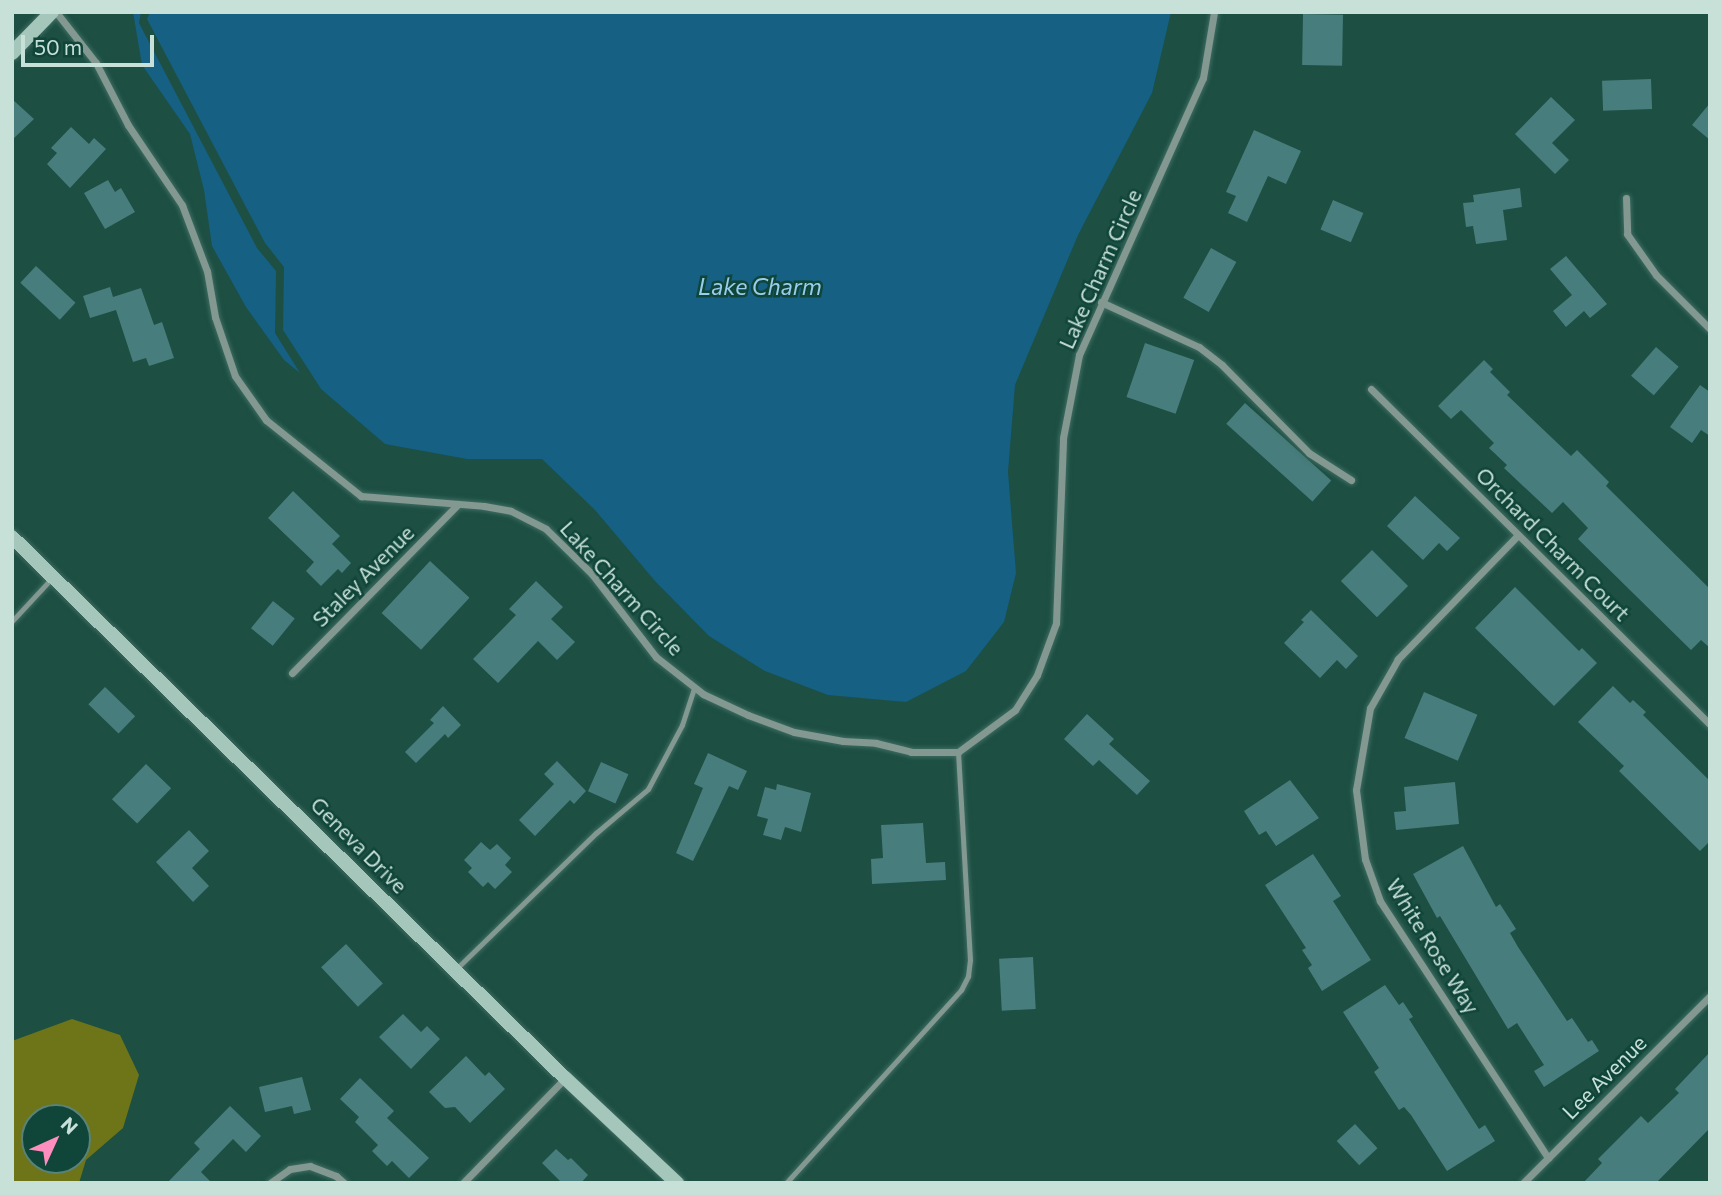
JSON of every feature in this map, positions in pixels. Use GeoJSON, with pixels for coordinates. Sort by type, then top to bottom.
{"type":"FeatureCollection","features":[{"type":"Feature","properties":{"kind":"main road"},"geometry":{"type":"LineString","coordinates":[[12,53],[54,12]]}},
{"type":"Feature","properties":{"kind":"main road","name":"Geneva Drive"},"geometry":{"type":"LineString","coordinates":[[12,537],[565,1078],[677,1183]]}},
{"type":"Feature","properties":{"kind":"street","name":"Lake Charm Circle"},"geometry":{"type":"LineString","coordinates":[[54,12],[96,63],[128,125],[182,205],[207,271],[215,317],[235,376],[266,420],[361,496],[511,511],[545,529],[592,574],[656,657],[694,687],[748,716],[794,732],[843,741],[876,743],[911,752],[958,752],[1015,710],[1037,675],[1056,622],[1063,438],[1079,355],[1203,78],[1214,12]]}},
{"type":"Feature","properties":{"kind":"street"},"geometry":{"type":"LineString","coordinates":[[1626,198],[1627,234],[1656,275],[1710,329]]}},
{"type":"Feature","properties":{"kind":"street"},"geometry":{"type":"LineString","coordinates":[[1101,302],[1199,347],[1222,365],[1309,453],[1351,480]]}},
{"type":"Feature","properties":{"kind":"street","name":"Orchard Charm Court"},"geometry":{"type":"LineString","coordinates":[[1371,389],[1710,724]]}},
{"type":"Feature","properties":{"kind":"street","name":"Staley Avenue"},"geometry":{"type":"LineString","coordinates":[[292,673],[458,504]]}},
{"type":"Feature","properties":{"kind":"street","name":"White Rose Way"},"geometry":{"type":"LineString","coordinates":[[1518,535],[1398,659],[1370,708],[1356,790],[1365,859],[1380,901],[1548,1158]]}},
{"type":"Feature","properties":{"kind":"street","name":"Lee Avenue"},"geometry":{"type":"LineString","coordinates":[[1523,1183],[1710,996]]}},
{"type":"Feature","properties":{"kind":"street"},"geometry":{"type":"LineString","coordinates":[[463,1183],[565,1078]]}},
{"type":"Feature","properties":{"kind":"street"},"geometry":{"type":"LineString","coordinates":[[270,1183],[290,1169],[310,1166],[336,1176],[344,1183]]}},
{"type":"Feature","properties":{"kind":"lane"},"geometry":{"type":"LineString","coordinates":[[12,621],[53,577]]}},
{"type":"Feature","properties":{"kind":"lane"},"geometry":{"type":"LineString","coordinates":[[456,970],[596,833],[648,789],[682,725],[694,687]]}},
{"type":"Feature","properties":{"kind":"lane"},"geometry":{"type":"LineString","coordinates":[[786,1183],[961,990],[968,976],[970,960],[958,752]]}},
{"type":"Feature","properties":{"kind":"green space"},"geometry":{"type":"Polygon","coordinates":[[[72,1019],[120,1035],[139,1075],[123,1128],[91,1156],[91,1104],[21,1104],[21,1174],[82,1174],[79,1183],[12,1183],[12,1041],[72,1019]]]}},
{"type":"Feature","properties":{"kind":"water"},"geometry":{"type":"Polygon","coordinates":[[[133,12],[141,12],[139,23],[257,248],[276,271],[275,333],[300,373],[284,360],[246,307],[212,246],[204,190],[190,134],[142,65],[133,12]]]}},
{"type":"Feature","properties":{"kind":"water","name":"Lake Charm"},"geometry":{"type":"Polygon","coordinates":[[[150,12],[1171,12],[1152,93],[1078,235],[1015,385],[1008,472],[1016,573],[1004,622],[966,671],[906,702],[828,695],[765,671],[709,636],[655,581],[595,510],[542,459],[467,459],[385,444],[321,389],[283,330],[284,267],[265,243],[147,19],[150,12]]]}},
{"type":"Feature","properties":{"kind":"building"},"geometry":{"type":"Polygon","coordinates":[[[1303,14],[1343,15],[1342,66],[1302,65],[1303,14]]]}},
{"type":"Feature","properties":{"kind":"building"},"geometry":{"type":"Polygon","coordinates":[[[1651,79],[1652,109],[1603,111],[1602,81],[1651,79]]]}},
{"type":"Feature","properties":{"kind":"building"},"geometry":{"type":"Polygon","coordinates":[[[1551,97],[1575,120],[1552,143],[1569,160],[1555,174],[1515,134],[1551,97]]]}},
{"type":"Feature","properties":{"kind":"building"},"geometry":{"type":"Polygon","coordinates":[[[12,99],[34,119],[12,140],[12,99]]]}},
{"type":"Feature","properties":{"kind":"building"},"geometry":{"type":"Polygon","coordinates":[[[1710,103],[1710,140],[1692,125],[1710,103]]]}},
{"type":"Feature","properties":{"kind":"building"},"geometry":{"type":"Polygon","coordinates":[[[71,127],[89,144],[94,138],[106,149],[70,188],[47,164],[57,153],[51,148],[71,127]]]}},
{"type":"Feature","properties":{"kind":"building"},"geometry":{"type":"Polygon","coordinates":[[[1254,130],[1301,151],[1286,184],[1268,176],[1247,222],[1228,213],[1236,196],[1226,192],[1254,130]]]}},
{"type":"Feature","properties":{"kind":"building"},"geometry":{"type":"Polygon","coordinates":[[[108,180],[115,192],[121,188],[135,212],[105,229],[84,193],[108,180]]]}},
{"type":"Feature","properties":{"kind":"building"},"geometry":{"type":"Polygon","coordinates":[[[1520,188],[1522,207],[1503,210],[1507,240],[1476,244],[1473,226],[1466,227],[1463,203],[1474,202],[1473,195],[1520,188]]]}},
{"type":"Feature","properties":{"kind":"building"},"geometry":{"type":"Polygon","coordinates":[[[1333,200],[1363,213],[1351,242],[1320,229],[1333,200]]]}},
{"type":"Feature","properties":{"kind":"building"},"geometry":{"type":"Polygon","coordinates":[[[1211,248],[1236,262],[1209,312],[1183,298],[1211,248]]]}},
{"type":"Feature","properties":{"kind":"building"},"geometry":{"type":"Polygon","coordinates":[[[1566,256],[1607,304],[1590,318],[1584,311],[1566,327],[1553,311],[1572,295],[1550,269],[1566,256]]]}},
{"type":"Feature","properties":{"kind":"building"},"geometry":{"type":"Polygon","coordinates":[[[36,266],[75,303],[60,320],[20,283],[36,266]]]}},
{"type":"Feature","properties":{"kind":"building"},"geometry":{"type":"Polygon","coordinates":[[[110,287],[113,297],[141,288],[154,325],[162,322],[174,358],[149,366],[146,358],[133,362],[116,310],[90,318],[83,296],[110,287]]]}},
{"type":"Feature","properties":{"kind":"building"},"geometry":{"type":"Polygon","coordinates":[[[1145,343],[1194,360],[1176,414],[1126,397],[1145,343]]]}},
{"type":"Feature","properties":{"kind":"building"},"geometry":{"type":"Polygon","coordinates":[[[1656,347],[1679,367],[1654,395],[1631,376],[1656,347]]]}},
{"type":"Feature","properties":{"kind":"building"},"geometry":{"type":"Polygon","coordinates":[[[1484,360],[1493,369],[1490,372],[1510,392],[1507,395],[1571,456],[1577,450],[1609,482],[1606,486],[1710,589],[1710,648],[1701,640],[1691,650],[1578,539],[1588,528],[1563,502],[1552,513],[1504,468],[1507,465],[1489,448],[1494,443],[1461,410],[1451,419],[1438,406],[1484,360]]]}},
{"type":"Feature","properties":{"kind":"building"},"geometry":{"type":"Polygon","coordinates":[[[1700,385],[1710,392],[1710,436],[1701,430],[1692,443],[1670,427],[1700,385]]]}},
{"type":"Feature","properties":{"kind":"building"},"geometry":{"type":"Polygon","coordinates":[[[1245,403],[1331,481],[1312,501],[1226,424],[1245,403]]]}},
{"type":"Feature","properties":{"kind":"building"},"geometry":{"type":"Polygon","coordinates":[[[293,491],[340,536],[332,544],[351,563],[342,573],[338,569],[321,586],[306,571],[314,562],[268,518],[293,491]]]}},
{"type":"Feature","properties":{"kind":"building"},"geometry":{"type":"Polygon","coordinates":[[[1415,496],[1460,538],[1447,551],[1439,543],[1423,560],[1387,526],[1415,496]]]}},
{"type":"Feature","properties":{"kind":"building"},"geometry":{"type":"Polygon","coordinates":[[[1372,550],[1408,586],[1377,617],[1341,581],[1372,550]]]}},
{"type":"Feature","properties":{"kind":"building"},"geometry":{"type":"Polygon","coordinates":[[[430,561],[469,598],[421,650],[382,613],[430,561]]]}},
{"type":"Feature","properties":{"kind":"building"},"geometry":{"type":"Polygon","coordinates":[[[536,581],[563,607],[551,619],[575,642],[557,660],[538,641],[498,683],[473,659],[516,615],[509,609],[536,581]]]}},
{"type":"Feature","properties":{"kind":"building"},"geometry":{"type":"Polygon","coordinates":[[[1515,587],[1579,651],[1582,648],[1597,663],[1554,706],[1475,628],[1515,587]]]}},
{"type":"Feature","properties":{"kind":"building"},"geometry":{"type":"Polygon","coordinates":[[[273,601],[295,619],[273,646],[251,628],[273,601]]]}},
{"type":"Feature","properties":{"kind":"building"},"geometry":{"type":"Polygon","coordinates":[[[1311,610],[1358,656],[1346,669],[1337,660],[1320,678],[1284,643],[1304,622],[1301,620],[1311,610]]]}},
{"type":"Feature","properties":{"kind":"building"},"geometry":{"type":"Polygon","coordinates":[[[1613,686],[1630,703],[1633,700],[1646,712],[1643,715],[1710,781],[1710,841],[1700,851],[1619,771],[1624,766],[1578,722],[1613,686]]]}},
{"type":"Feature","properties":{"kind":"building"},"geometry":{"type":"Polygon","coordinates":[[[105,687],[135,716],[119,733],[88,704],[105,687]]]}},
{"type":"Feature","properties":{"kind":"building"},"geometry":{"type":"Polygon","coordinates":[[[1424,692],[1477,715],[1458,761],[1404,738],[1424,692]]]}},
{"type":"Feature","properties":{"kind":"building"},"geometry":{"type":"Polygon","coordinates":[[[443,706],[461,725],[448,738],[445,734],[416,763],[405,752],[434,723],[430,720],[443,706]]]}},
{"type":"Feature","properties":{"kind":"building"},"geometry":{"type":"Polygon","coordinates":[[[1087,714],[1114,739],[1109,744],[1150,781],[1137,795],[1099,760],[1093,766],[1064,739],[1087,714]]]}},
{"type":"Feature","properties":{"kind":"building"},"geometry":{"type":"Polygon","coordinates":[[[708,753],[747,771],[738,790],[729,786],[693,861],[676,853],[703,788],[694,784],[708,753]]]}},
{"type":"Feature","properties":{"kind":"building"},"geometry":{"type":"Polygon","coordinates":[[[557,761],[586,791],[574,804],[570,800],[535,836],[519,820],[554,784],[544,774],[557,761]]]}},
{"type":"Feature","properties":{"kind":"building"},"geometry":{"type":"Polygon","coordinates":[[[601,762],[628,774],[615,803],[588,791],[601,762]]]}},
{"type":"Feature","properties":{"kind":"building"},"geometry":{"type":"Polygon","coordinates":[[[146,764],[171,788],[137,824],[112,799],[146,764]]]}},
{"type":"Feature","properties":{"kind":"building"},"geometry":{"type":"Polygon","coordinates":[[[1290,780],[1319,818],[1276,846],[1266,831],[1259,835],[1244,811],[1290,780]]]}},
{"type":"Feature","properties":{"kind":"building"},"geometry":{"type":"Polygon","coordinates":[[[1455,782],[1459,824],[1396,830],[1394,812],[1406,811],[1404,787],[1455,782]]]}},
{"type":"Feature","properties":{"kind":"building"},"geometry":{"type":"Polygon","coordinates":[[[777,784],[811,793],[801,832],[785,827],[781,840],[763,835],[768,819],[757,816],[765,787],[776,790],[777,784]]]}},
{"type":"Feature","properties":{"kind":"building"},"geometry":{"type":"Polygon","coordinates":[[[923,823],[926,863],[945,862],[946,880],[872,884],[871,859],[883,858],[881,825],[923,823]]]}},
{"type":"Feature","properties":{"kind":"building"},"geometry":{"type":"Polygon","coordinates":[[[189,830],[209,851],[192,868],[209,886],[193,902],[156,862],[189,830]]]}},
{"type":"Feature","properties":{"kind":"building"},"geometry":{"type":"Polygon","coordinates":[[[481,842],[490,850],[497,844],[511,858],[505,865],[512,872],[495,889],[488,882],[483,887],[468,872],[472,868],[464,860],[481,842]]]}},
{"type":"Feature","properties":{"kind":"building"},"geometry":{"type":"Polygon","coordinates":[[[1463,846],[1496,907],[1500,904],[1516,929],[1510,933],[1518,947],[1567,1021],[1572,1018],[1588,1042],[1592,1040],[1599,1051],[1544,1087],[1534,1071],[1544,1065],[1517,1023],[1508,1029],[1440,916],[1437,918],[1413,874],[1463,846]]]}},
{"type":"Feature","properties":{"kind":"building"},"geometry":{"type":"Polygon","coordinates":[[[1313,854],[1341,896],[1333,901],[1371,960],[1322,991],[1308,968],[1312,965],[1302,950],[1306,948],[1265,885],[1313,854]]]}},
{"type":"Feature","properties":{"kind":"building"},"geometry":{"type":"Polygon","coordinates":[[[346,944],[383,983],[358,1007],[321,967],[346,944]]]}},
{"type":"Feature","properties":{"kind":"building"},"geometry":{"type":"Polygon","coordinates":[[[1033,957],[1036,1009],[1002,1011],[999,959],[1033,957]]]}},
{"type":"Feature","properties":{"kind":"building"},"geometry":{"type":"Polygon","coordinates":[[[1385,985],[1399,1005],[1403,1002],[1413,1017],[1409,1019],[1479,1129],[1485,1125],[1495,1141],[1447,1171],[1411,1115],[1404,1107],[1399,1110],[1374,1072],[1379,1068],[1343,1012],[1385,985]]]}},
{"type":"Feature","properties":{"kind":"building"},"geometry":{"type":"Polygon","coordinates":[[[403,1014],[421,1032],[427,1026],[440,1039],[411,1069],[379,1037],[403,1014]]]}},
{"type":"Feature","properties":{"kind":"building"},"geometry":{"type":"Polygon","coordinates":[[[1710,1052],[1710,1128],[1656,1183],[1583,1183],[1602,1163],[1598,1159],[1641,1116],[1648,1123],[1679,1093],[1675,1089],[1710,1052]]]}},
{"type":"Feature","properties":{"kind":"building"},"geometry":{"type":"Polygon","coordinates":[[[466,1056],[485,1076],[489,1072],[505,1089],[470,1123],[455,1107],[445,1108],[429,1092],[466,1056]]]}},
{"type":"Feature","properties":{"kind":"building"},"geometry":{"type":"Polygon","coordinates":[[[302,1077],[311,1110],[294,1114],[292,1106],[265,1112],[259,1087],[302,1077]]]}},
{"type":"Feature","properties":{"kind":"building"},"geometry":{"type":"Polygon","coordinates":[[[360,1078],[394,1111],[387,1118],[429,1158],[409,1178],[392,1161],[387,1166],[372,1151],[378,1145],[355,1122],[359,1117],[340,1099],[360,1078]]]}},
{"type":"Feature","properties":{"kind":"building"},"geometry":{"type":"Polygon","coordinates":[[[230,1106],[261,1136],[246,1152],[233,1139],[201,1172],[212,1183],[167,1183],[200,1149],[194,1143],[230,1106]]]}},
{"type":"Feature","properties":{"kind":"building"},"geometry":{"type":"Polygon","coordinates":[[[1355,1124],[1378,1148],[1359,1165],[1337,1141],[1355,1124]]]}},
{"type":"Feature","properties":{"kind":"building"},"geometry":{"type":"Polygon","coordinates":[[[556,1149],[568,1160],[571,1158],[588,1175],[581,1183],[562,1183],[542,1163],[556,1149]]]}}]}
